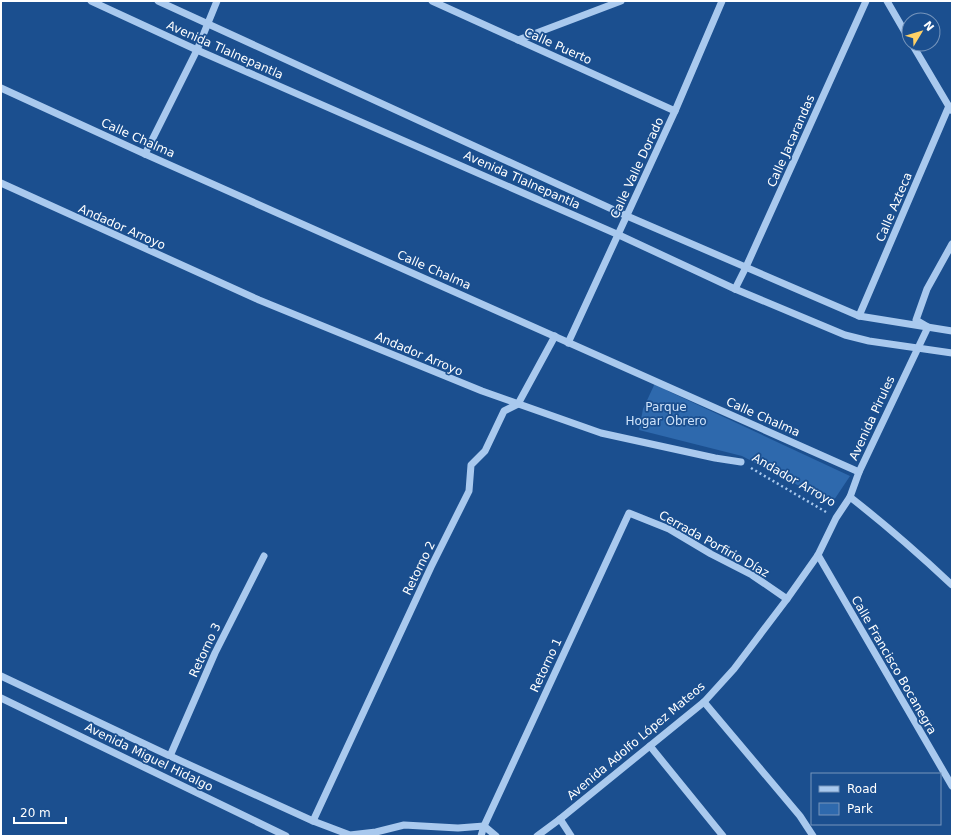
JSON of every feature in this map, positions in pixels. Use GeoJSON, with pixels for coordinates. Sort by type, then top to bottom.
{"type":"FeatureCollection","features":[{"type":"Feature","properties":{"kind":"street","name":"Avenida Tlalnepantla"},"geometry":{"type":"LineString","coordinates":[[91,1],[197,50],[619,235],[735,289],[845,335],[869,341],[952,353]]}},
{"type":"Feature","properties":{"kind":"street","name":"Avenida Tlalnepantla"},"geometry":{"type":"LineString","coordinates":[[158,1],[627,216],[859,316],[952,331]]}},
{"type":"Feature","properties":{"kind":"street"},"geometry":{"type":"LineString","coordinates":[[145,154],[197,50],[217,1]]}},
{"type":"Feature","properties":{"kind":"street","name":"Calle Puerto"},"geometry":{"type":"LineString","coordinates":[[432,1],[675,111]]}},
{"type":"Feature","properties":{"kind":"street"},"geometry":{"type":"LineString","coordinates":[[518,40],[621,1]]}},
{"type":"Feature","properties":{"kind":"street","name":"Calle Valle Dorado"},"geometry":{"type":"LineString","coordinates":[[568,343],[675,111],[722,1]]}},
{"type":"Feature","properties":{"kind":"street","name":"Calle Jacarandas"},"geometry":{"type":"LineString","coordinates":[[735,289],[746,268],[866,1]]}},
{"type":"Feature","properties":{"kind":"street"},"geometry":{"type":"LineString","coordinates":[[887,1],[901,25]]}},
{"type":"Feature","properties":{"kind":"street"},"geometry":{"type":"LineString","coordinates":[[917,52],[950,109]]}},
{"type":"Feature","properties":{"kind":"street","name":"Calle Chalma"},"geometry":{"type":"LineString","coordinates":[[1,88],[145,154],[859,472]]}},
{"type":"Feature","properties":{"kind":"street","name":"Calle Azteca"},"geometry":{"type":"LineString","coordinates":[[859,316],[950,109]]}},
{"type":"Feature","properties":{"kind":"street","name":"Andador Arroyo"},"geometry":{"type":"LineString","coordinates":[[1,183],[259,300],[482,392],[602,433],[715,458],[741,462]]}},
{"type":"Feature","properties":{"kind":"street"},"geometry":{"type":"LineString","coordinates":[[928,327],[916,320],[928,289],[952,244]]}},
{"type":"Feature","properties":{"kind":"street","name":"Avenida Pirules"},"geometry":{"type":"LineString","coordinates":[[836,518],[850,497],[859,472],[928,327]]}},
{"type":"Feature","properties":{"kind":"street","name":"Retorno 2"},"geometry":{"type":"LineString","coordinates":[[313,821],[431,567],[469,491],[471,465],[485,451],[504,412],[518,404],[555,336]]}},
{"type":"Feature","properties":{"kind":"street","name":"Andador Arroyo"},"geometry":{"type":"LineString","coordinates":[[850,497],[905,542],[952,585]]}},
{"type":"Feature","properties":{"kind":"street","name":"Cerrada Porfirio Díaz"},"geometry":{"type":"LineString","coordinates":[[629,513],[669,529],[711,554],[752,575],[787,599]]}},
{"type":"Feature","properties":{"kind":"street","name":"Retorno 1"},"geometry":{"type":"LineString","coordinates":[[481,836],[484,826],[629,513]]}},
{"type":"Feature","properties":{"kind":"street","name":"Avenida Adolfo López Mateos"},"geometry":{"type":"LineString","coordinates":[[537,836],[704,702],[734,669],[787,599],[818,555],[836,518]]}},
{"type":"Feature","properties":{"kind":"street","name":"Calle Francisco Bocanegra"},"geometry":{"type":"LineString","coordinates":[[818,555],[952,786]]}},
{"type":"Feature","properties":{"kind":"street","name":"Retorno 3"},"geometry":{"type":"LineString","coordinates":[[170,756],[215,653],[264,556]]}},
{"type":"Feature","properties":{"kind":"street"},"geometry":{"type":"LineString","coordinates":[[1,676],[170,756],[313,821],[350,835],[376,832],[404,825],[458,828],[484,826],[496,836]]}},
{"type":"Feature","properties":{"kind":"street","name":"Avenida Miguel Hidalgo"},"geometry":{"type":"LineString","coordinates":[[1,698],[286,836]]}},
{"type":"Feature","properties":{"kind":"street"},"geometry":{"type":"LineString","coordinates":[[704,702],[800,816],[813,836]]}},
{"type":"Feature","properties":{"kind":"street"},"geometry":{"type":"LineString","coordinates":[[650,746],[723,836]]}},
{"type":"Feature","properties":{"kind":"street"},"geometry":{"type":"LineString","coordinates":[[560,819],[571,836]]}},
{"type":"Feature","properties":{"kind":"path","name":"Andador Arroyo"},"geometry":{"type":"LineString","coordinates":[[741,462],[836,518]]}},
{"type":"Feature","properties":{"kind":"green space","name":"Parque Hogar Obrero"},"geometry":{"type":"Polygon","coordinates":[[[656,381],[668,391],[850,476],[832,503],[742,456],[639,430],[643,409],[656,381]]]}}]}
